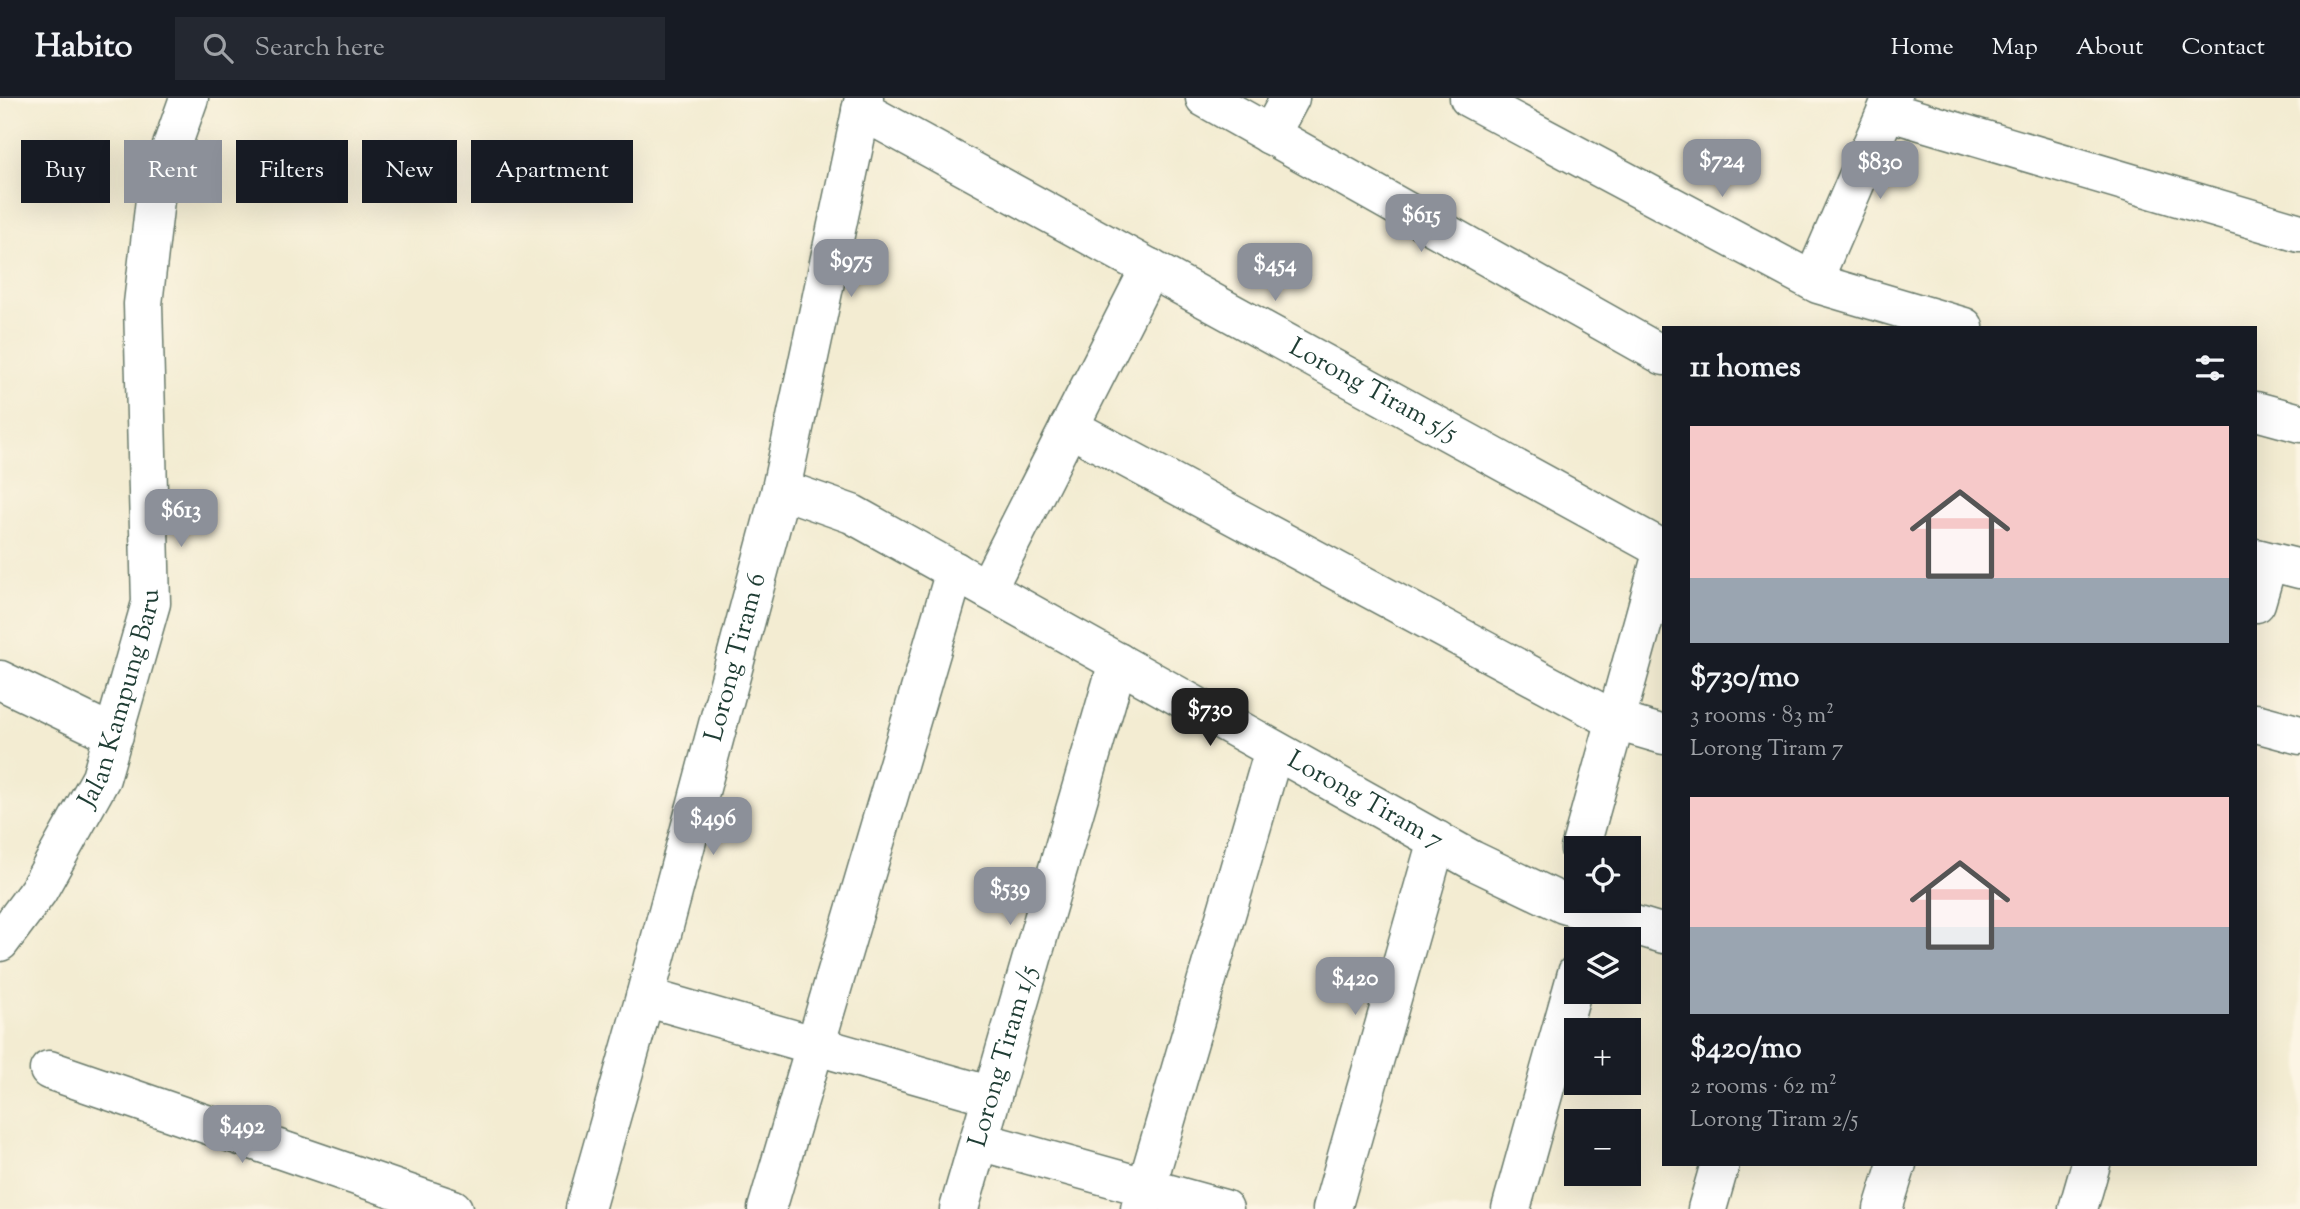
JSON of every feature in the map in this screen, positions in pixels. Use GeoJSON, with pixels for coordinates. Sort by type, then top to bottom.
{"type":"FeatureCollection","features":[{"type":"Feature","properties":{"kind":"street","name":"Jalan Kampung Baru"},"geometry":{"type":"LineString","coordinates":[[0,942],[38,891],[101,778],[151,603],[143,304],[156,191],[189,98]]}},
{"type":"Feature","properties":{"kind":"street"},"geometry":{"type":"LineString","coordinates":[[1205,98],[1662,355]]}},
{"type":"Feature","properties":{"kind":"street"},"geometry":{"type":"LineString","coordinates":[[1270,135],[1290,98]]}},
{"type":"Feature","properties":{"kind":"street"},"geometry":{"type":"LineString","coordinates":[[1469,98],[1813,281],[1961,326]]}},
{"type":"Feature","properties":{"kind":"street","name":"Lorong Tiram 5/5"},"geometry":{"type":"LineString","coordinates":[[863,104],[1150,268],[1662,549]]}},
{"type":"Feature","properties":{"kind":"street","name":"Lorong Tiram 6"},"geometry":{"type":"LineString","coordinates":[[585,1209],[645,997],[781,489],[863,104]]}},
{"type":"Feature","properties":{"kind":"street"},"geometry":{"type":"LineString","coordinates":[[1813,281],[1889,104],[2300,233]]}},
{"type":"Feature","properties":{"kind":"street"},"geometry":{"type":"LineString","coordinates":[[987,589],[1150,268]]}},
{"type":"Feature","properties":{"kind":"street"},"geometry":{"type":"LineString","coordinates":[[2257,411],[2300,423]]}},
{"type":"Feature","properties":{"kind":"street"},"geometry":{"type":"LineString","coordinates":[[1069,427],[1616,721],[1662,734]]}},
{"type":"Feature","properties":{"kind":"street","name":"Lorong Tiram 7"},"geometry":{"type":"LineString","coordinates":[[781,489],[852,514],[1581,919],[1662,934]]}},
{"type":"Feature","properties":{"kind":"street"},"geometry":{"type":"LineString","coordinates":[[1584,836],[1662,557]]}},
{"type":"Feature","properties":{"kind":"street"},"geometry":{"type":"LineString","coordinates":[[2257,601],[2274,563]]}},
{"type":"Feature","properties":{"kind":"street"},"geometry":{"type":"LineString","coordinates":[[767,1209],[955,571]]}},
{"type":"Feature","properties":{"kind":"street","name":"Lorong Tiram 1/5"},"geometry":{"type":"LineString","coordinates":[[959,1209],[1118,662]]}},
{"type":"Feature","properties":{"kind":"street"},"geometry":{"type":"LineString","coordinates":[[0,680],[114,735]]}},
{"type":"Feature","properties":{"kind":"street"},"geometry":{"type":"LineString","coordinates":[[2257,723],[2300,735]]}},
{"type":"Feature","properties":{"kind":"street"},"geometry":{"type":"LineString","coordinates":[[1143,1198],[1274,750]]}},
{"type":"Feature","properties":{"kind":"street"},"geometry":{"type":"LineString","coordinates":[[1332,1209],[1437,840]]}},
{"type":"Feature","properties":{"kind":"street"},"geometry":{"type":"LineString","coordinates":[[645,997],[992,1096]]}},
{"type":"Feature","properties":{"kind":"street"},"geometry":{"type":"LineString","coordinates":[[1511,1209],[1569,1004]]}},
{"type":"Feature","properties":{"kind":"street"},"geometry":{"type":"LineString","coordinates":[[49,1070],[453,1209]]}},
{"type":"Feature","properties":{"kind":"street"},"geometry":{"type":"LineString","coordinates":[[979,1141],[1143,1198],[1224,1209]]}},
{"type":"Feature","properties":{"kind":"street"},"geometry":{"type":"LineString","coordinates":[[1707,1209],[1719,1166]]}},
{"type":"Feature","properties":{"kind":"street"},"geometry":{"type":"LineString","coordinates":[[1883,1209],[1896,1166]]}},
{"type":"Feature","properties":{"kind":"street"},"geometry":{"type":"LineString","coordinates":[[2078,1209],[2090,1166]]}}]}
